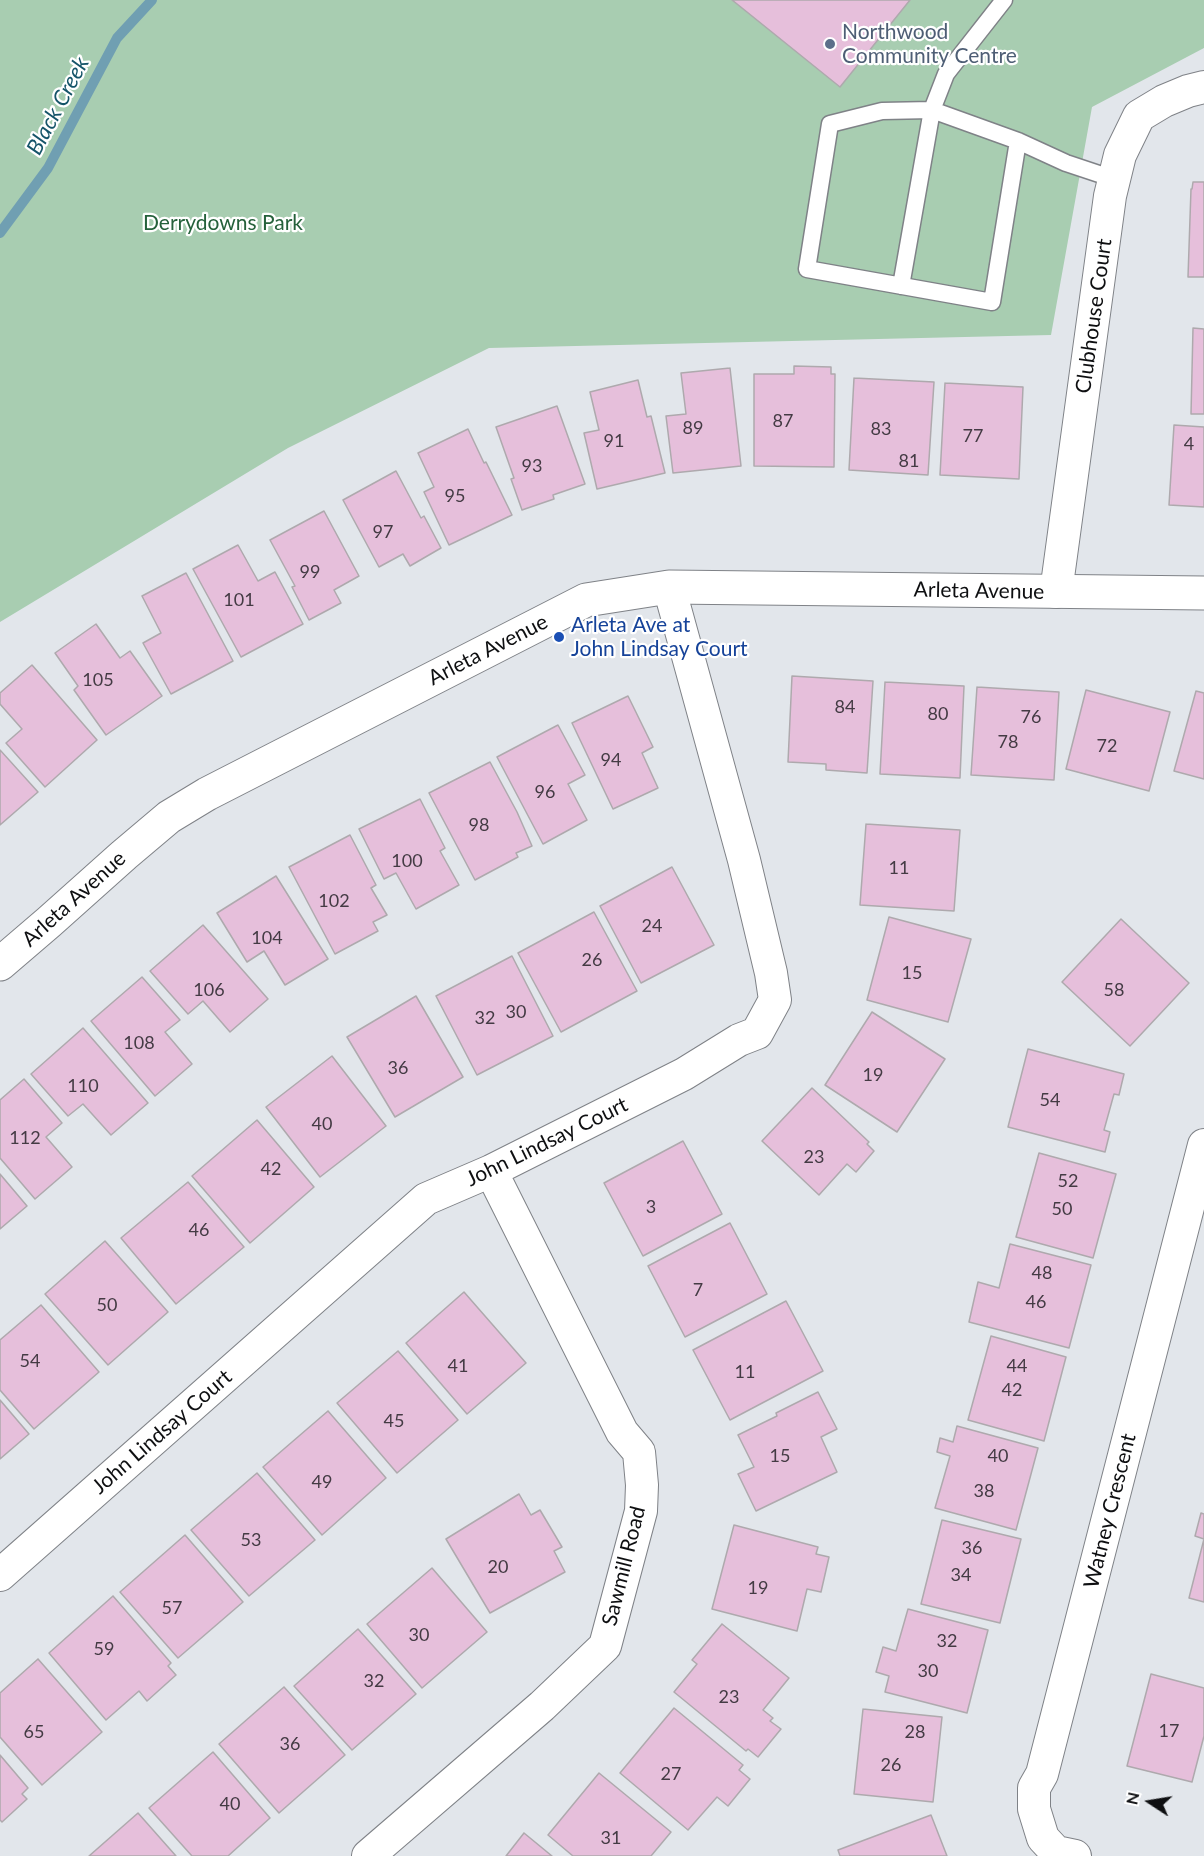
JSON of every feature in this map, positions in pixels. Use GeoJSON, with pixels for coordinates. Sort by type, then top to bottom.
{"type":"FeatureCollection","features":[{"type":"Feature","properties":{"kind":"street","name":"Clubhouse Court"},"geometry":{"type":"LineString","coordinates":[[1056,592],[1114,179],[1120,155],[1139,116],[1164,101],[1204,87]]}},
{"type":"Feature","properties":{"kind":"street","name":"Arleta Avenue"},"geometry":{"type":"LineString","coordinates":[[0,964],[142,840],[169,818],[207,794],[586,600],[669,587],[1204,593]]}},
{"type":"Feature","properties":{"kind":"street","name":"John Lindsay Court"},"geometry":{"type":"LineString","coordinates":[[0,1575],[426,1199],[491,1171],[684,1074],[739,1040],[757,1033],[775,1000],[771,973],[744,860],[669,587]]}},
{"type":"Feature","properties":{"kind":"street","name":"Watney Crescent"},"geometry":{"type":"LineString","coordinates":[[1075,1856],[1056,1852],[1044,1838],[1034,1809],[1034,1788],[1042,1774],[1204,1144]]}},
{"type":"Feature","properties":{"kind":"street","name":"Sawmill Road"},"geometry":{"type":"LineString","coordinates":[[368,1856],[542,1706],[604,1646],[641,1511],[642,1485],[639,1452],[622,1432],[491,1171]]}},
{"type":"Feature","properties":{"kind":"lane"},"geometry":{"type":"LineString","coordinates":[[901,286],[932,110],[946,74],[1004,0]]}},
{"type":"Feature","properties":{"kind":"lane"},"geometry":{"type":"LineString","coordinates":[[1018,141],[992,302],[807,269],[831,124],[882,111],[932,110],[1018,141],[1066,163],[1114,179]]}},
{"type":"Feature","properties":{"kind":"green space","name":"Derrydowns Park"},"geometry":{"type":"Polygon","coordinates":[[[0,0],[1204,0],[1204,48],[1092,107],[1051,335],[489,348],[288,448],[0,622],[0,0]]]}},
{"type":"Feature","properties":{"kind":"building","name":"Northwood Community Centre"},"geometry":{"type":"Polygon","coordinates":[[[732,0],[910,0],[840,87],[732,0]]]}},
{"type":"Feature","properties":{"kind":"building"},"geometry":{"type":"Polygon","coordinates":[[[1193,182],[1204,182],[1204,277],[1188,277],[1193,182]]]}},
{"type":"Feature","properties":{"kind":"building"},"geometry":{"type":"Polygon","coordinates":[[[1193,328],[1204,329],[1204,414],[1191,414],[1193,328]]]}},
{"type":"Feature","properties":{"kind":"building"},"geometry":{"type":"Polygon","coordinates":[[[794,366],[831,367],[831,374],[835,374],[834,467],[754,466],[754,374],[794,374],[794,366]]]}},
{"type":"Feature","properties":{"kind":"building"},"geometry":{"type":"Polygon","coordinates":[[[730,368],[741,466],[673,473],[666,416],[686,414],[681,373],[730,368]]]}},
{"type":"Feature","properties":{"kind":"building"},"geometry":{"type":"Polygon","coordinates":[[[854,378],[934,382],[928,475],[849,470],[854,378]]]}},
{"type":"Feature","properties":{"kind":"building"},"geometry":{"type":"Polygon","coordinates":[[[638,380],[647,417],[651,416],[665,473],[597,489],[584,433],[599,430],[590,392],[638,380]]]}},
{"type":"Feature","properties":{"kind":"building"},"geometry":{"type":"Polygon","coordinates":[[[945,383],[1023,387],[1019,479],[940,475],[945,383]]]}},
{"type":"Feature","properties":{"kind":"building"},"geometry":{"type":"Polygon","coordinates":[[[557,406],[585,484],[553,495],[554,499],[522,510],[511,479],[514,478],[496,427],[557,406]]]}},
{"type":"Feature","properties":{"kind":"building"},"geometry":{"type":"Polygon","coordinates":[[[1174,425],[1204,427],[1204,507],[1169,505],[1174,425]]]}},
{"type":"Feature","properties":{"kind":"building"},"geometry":{"type":"Polygon","coordinates":[[[468,429],[512,515],[449,545],[424,492],[434,487],[418,453],[468,429]]]}},
{"type":"Feature","properties":{"kind":"building"},"geometry":{"type":"Polygon","coordinates":[[[396,471],[421,518],[424,516],[441,548],[410,566],[403,554],[379,567],[343,500],[396,471]]]}},
{"type":"Feature","properties":{"kind":"building"},"geometry":{"type":"Polygon","coordinates":[[[324,511],[359,576],[334,590],[341,603],[309,620],[292,587],[295,586],[270,540],[324,511]]]}},
{"type":"Feature","properties":{"kind":"building"},"geometry":{"type":"Polygon","coordinates":[[[238,545],[258,581],[275,572],[303,624],[241,657],[193,569],[238,545]]]}},
{"type":"Feature","properties":{"kind":"building"},"geometry":{"type":"Polygon","coordinates":[[[186,573],[233,661],[171,694],[143,643],[161,633],[142,596],[186,573]]]}},
{"type":"Feature","properties":{"kind":"building"},"geometry":{"type":"Polygon","coordinates":[[[96,624],[120,658],[130,651],[162,696],[106,735],[74,690],[78,686],[55,653],[96,624]]]}},
{"type":"Feature","properties":{"kind":"building"},"geometry":{"type":"Polygon","coordinates":[[[32,665],[97,740],[45,787],[6,743],[22,729],[0,704],[0,693],[32,665]]]}},
{"type":"Feature","properties":{"kind":"building"},"geometry":{"type":"Polygon","coordinates":[[[792,676],[873,681],[867,773],[826,770],[826,764],[788,762],[792,676]]]}},
{"type":"Feature","properties":{"kind":"building"},"geometry":{"type":"Polygon","coordinates":[[[885,682],[964,686],[960,778],[880,774],[885,682]]]}},
{"type":"Feature","properties":{"kind":"building"},"geometry":{"type":"Polygon","coordinates":[[[977,687],[1059,692],[1054,780],[971,775],[977,687]]]}},
{"type":"Feature","properties":{"kind":"building"},"geometry":{"type":"Polygon","coordinates":[[[1086,690],[1170,712],[1149,791],[1066,769],[1086,690]]]}},
{"type":"Feature","properties":{"kind":"building"},"geometry":{"type":"Polygon","coordinates":[[[1196,691],[1204,693],[1204,779],[1174,771],[1196,691]]]}},
{"type":"Feature","properties":{"kind":"building"},"geometry":{"type":"Polygon","coordinates":[[[628,696],[653,747],[642,753],[658,788],[613,809],[572,723],[628,696]]]}},
{"type":"Feature","properties":{"kind":"building"},"geometry":{"type":"Polygon","coordinates":[[[558,725],[585,775],[568,784],[587,820],[543,844],[497,757],[558,725]]]}},
{"type":"Feature","properties":{"kind":"building"},"geometry":{"type":"Polygon","coordinates":[[[0,750],[38,792],[0,825],[0,750]]]}},
{"type":"Feature","properties":{"kind":"building"},"geometry":{"type":"Polygon","coordinates":[[[490,762],[532,846],[516,853],[518,857],[475,880],[429,793],[490,762]]]}},
{"type":"Feature","properties":{"kind":"building"},"geometry":{"type":"Polygon","coordinates":[[[420,799],[445,848],[440,851],[459,885],[416,909],[396,873],[384,879],[359,829],[420,799]]]}},
{"type":"Feature","properties":{"kind":"building"},"geometry":{"type":"Polygon","coordinates":[[[866,824],[960,830],[954,911],[860,905],[866,824]]]}},
{"type":"Feature","properties":{"kind":"building"},"geometry":{"type":"Polygon","coordinates":[[[350,835],[376,885],[371,888],[387,915],[373,922],[378,931],[335,954],[289,867],[350,835]]]}},
{"type":"Feature","properties":{"kind":"building"},"geometry":{"type":"Polygon","coordinates":[[[672,867],[714,945],[641,983],[600,906],[672,867]]]}},
{"type":"Feature","properties":{"kind":"building"},"geometry":{"type":"Polygon","coordinates":[[[276,876],[328,959],[285,985],[264,951],[247,962],[217,913],[276,876]]]}},
{"type":"Feature","properties":{"kind":"building"},"geometry":{"type":"Polygon","coordinates":[[[594,912],[637,991],[561,1032],[518,953],[594,912]]]}},
{"type":"Feature","properties":{"kind":"building"},"geometry":{"type":"Polygon","coordinates":[[[889,917],[971,939],[948,1022],[867,1000],[889,917]]]}},
{"type":"Feature","properties":{"kind":"building"},"geometry":{"type":"Polygon","coordinates":[[[1121,919],[1189,983],[1130,1046],[1062,982],[1121,919]]]}},
{"type":"Feature","properties":{"kind":"building"},"geometry":{"type":"Polygon","coordinates":[[[203,925],[268,999],[230,1032],[203,1001],[188,1014],[150,971],[203,925]]]}},
{"type":"Feature","properties":{"kind":"building"},"geometry":{"type":"Polygon","coordinates":[[[512,956],[553,1036],[477,1075],[436,996],[512,956]]]}},
{"type":"Feature","properties":{"kind":"building"},"geometry":{"type":"Polygon","coordinates":[[[142,977],[180,1020],[165,1032],[192,1064],[155,1096],[91,1021],[142,977]]]}},
{"type":"Feature","properties":{"kind":"building"},"geometry":{"type":"Polygon","coordinates":[[[416,996],[463,1077],[395,1117],[347,1037],[416,996]]]}},
{"type":"Feature","properties":{"kind":"building"},"geometry":{"type":"Polygon","coordinates":[[[872,1012],[945,1059],[897,1132],[825,1085],[872,1012]]]}},
{"type":"Feature","properties":{"kind":"building"},"geometry":{"type":"Polygon","coordinates":[[[83,1028],[148,1103],[111,1135],[83,1104],[68,1116],[31,1074],[83,1028]]]}},
{"type":"Feature","properties":{"kind":"building"},"geometry":{"type":"Polygon","coordinates":[[[1028,1049],[1124,1074],[1119,1095],[1114,1094],[1104,1130],[1110,1132],[1105,1152],[1008,1127],[1028,1049]]]}},
{"type":"Feature","properties":{"kind":"building"},"geometry":{"type":"Polygon","coordinates":[[[332,1056],[386,1126],[320,1177],[266,1107],[332,1056]]]}},
{"type":"Feature","properties":{"kind":"building"},"geometry":{"type":"Polygon","coordinates":[[[24,1079],[62,1123],[46,1137],[72,1167],[35,1199],[0,1158],[0,1100],[24,1079]]]}},
{"type":"Feature","properties":{"kind":"building"},"geometry":{"type":"Polygon","coordinates":[[[812,1088],[869,1142],[867,1144],[874,1151],[856,1172],[847,1164],[819,1195],[762,1141],[812,1088]]]}},
{"type":"Feature","properties":{"kind":"building"},"geometry":{"type":"Polygon","coordinates":[[[257,1120],[314,1187],[250,1243],[192,1176],[257,1120]]]}},
{"type":"Feature","properties":{"kind":"building"},"geometry":{"type":"Polygon","coordinates":[[[683,1141],[722,1214],[643,1256],[604,1183],[683,1141]]]}},
{"type":"Feature","properties":{"kind":"building"},"geometry":{"type":"Polygon","coordinates":[[[1039,1153],[1116,1174],[1093,1258],[1016,1237],[1039,1153]]]}},
{"type":"Feature","properties":{"kind":"building"},"geometry":{"type":"Polygon","coordinates":[[[0,1174],[27,1206],[0,1229],[0,1174]]]}},
{"type":"Feature","properties":{"kind":"building"},"geometry":{"type":"Polygon","coordinates":[[[188,1182],[244,1247],[176,1304],[121,1238],[188,1182]]]}},
{"type":"Feature","properties":{"kind":"building"},"geometry":{"type":"Polygon","coordinates":[[[730,1223],[767,1294],[685,1337],[648,1266],[730,1223]]]}},
{"type":"Feature","properties":{"kind":"building"},"geometry":{"type":"Polygon","coordinates":[[[105,1241],[168,1312],[108,1365],[45,1294],[105,1241]]]}},
{"type":"Feature","properties":{"kind":"building"},"geometry":{"type":"Polygon","coordinates":[[[1010,1244],[1091,1265],[1069,1348],[969,1322],[978,1282],[999,1288],[1010,1244]]]}},
{"type":"Feature","properties":{"kind":"building"},"geometry":{"type":"Polygon","coordinates":[[[464,1292],[526,1363],[467,1414],[406,1343],[464,1292]]]}},
{"type":"Feature","properties":{"kind":"building"},"geometry":{"type":"Polygon","coordinates":[[[786,1301],[823,1371],[730,1420],[693,1350],[786,1301]]]}},
{"type":"Feature","properties":{"kind":"building"},"geometry":{"type":"Polygon","coordinates":[[[41,1305],[99,1372],[34,1429],[0,1390],[0,1340],[41,1305]]]}},
{"type":"Feature","properties":{"kind":"building"},"geometry":{"type":"Polygon","coordinates":[[[991,1336],[1066,1357],[1044,1441],[968,1420],[991,1336]]]}},
{"type":"Feature","properties":{"kind":"building"},"geometry":{"type":"Polygon","coordinates":[[[398,1351],[458,1420],[397,1473],[337,1403],[398,1351]]]}},
{"type":"Feature","properties":{"kind":"building"},"geometry":{"type":"Polygon","coordinates":[[[818,1392],[837,1429],[821,1437],[837,1472],[756,1511],[738,1474],[754,1467],[738,1435],[818,1392]]]}},
{"type":"Feature","properties":{"kind":"building"},"geometry":{"type":"Polygon","coordinates":[[[0,1400],[29,1434],[0,1459],[0,1400]]]}},
{"type":"Feature","properties":{"kind":"building"},"geometry":{"type":"Polygon","coordinates":[[[328,1411],[386,1478],[322,1535],[263,1467],[328,1411]]]}},
{"type":"Feature","properties":{"kind":"building"},"geometry":{"type":"Polygon","coordinates":[[[957,1426],[1038,1448],[1016,1530],[935,1508],[950,1456],[937,1452],[940,1438],[953,1442],[957,1426]]]}},
{"type":"Feature","properties":{"kind":"building"},"geometry":{"type":"Polygon","coordinates":[[[257,1473],[315,1540],[249,1596],[191,1530],[257,1473]]]}},
{"type":"Feature","properties":{"kind":"building"},"geometry":{"type":"Polygon","coordinates":[[[519,1494],[531,1515],[540,1510],[562,1547],[554,1551],[565,1572],[490,1613],[446,1539],[519,1494]]]}},
{"type":"Feature","properties":{"kind":"building"},"geometry":{"type":"Polygon","coordinates":[[[1201,1513],[1204,1514],[1204,1539],[1195,1536],[1201,1513]]]}},
{"type":"Feature","properties":{"kind":"building"},"geometry":{"type":"Polygon","coordinates":[[[942,1520],[1021,1539],[1000,1623],[921,1604],[942,1520]]]}},
{"type":"Feature","properties":{"kind":"building"},"geometry":{"type":"Polygon","coordinates":[[[734,1525],[818,1547],[816,1554],[829,1557],[821,1592],[807,1589],[797,1631],[712,1609],[734,1525]]]}},
{"type":"Feature","properties":{"kind":"building"},"geometry":{"type":"Polygon","coordinates":[[[185,1535],[243,1602],[178,1658],[120,1592],[185,1535]]]}},
{"type":"Feature","properties":{"kind":"building"},"geometry":{"type":"Polygon","coordinates":[[[1204,1539],[1204,1602],[1189,1598],[1204,1539]]]}},
{"type":"Feature","properties":{"kind":"building"},"geometry":{"type":"Polygon","coordinates":[[[432,1568],[487,1632],[422,1688],[367,1624],[432,1568]]]}},
{"type":"Feature","properties":{"kind":"building"},"geometry":{"type":"Polygon","coordinates":[[[113,1596],[171,1663],[168,1666],[176,1675],[147,1701],[139,1691],[106,1720],[49,1653],[113,1596]]]}},
{"type":"Feature","properties":{"kind":"building"},"geometry":{"type":"Polygon","coordinates":[[[908,1609],[988,1630],[967,1713],[885,1692],[889,1676],[876,1672],[883,1647],[896,1651],[908,1609]]]}},
{"type":"Feature","properties":{"kind":"building"},"geometry":{"type":"Polygon","coordinates":[[[722,1624],[789,1678],[763,1710],[773,1718],[770,1721],[781,1729],[758,1757],[748,1749],[746,1751],[674,1692],[697,1664],[692,1660],[722,1624]]]}},
{"type":"Feature","properties":{"kind":"building"},"geometry":{"type":"Polygon","coordinates":[[[358,1629],[416,1694],[352,1750],[294,1686],[358,1629]]]}},
{"type":"Feature","properties":{"kind":"building"},"geometry":{"type":"Polygon","coordinates":[[[38,1659],[102,1732],[42,1785],[0,1737],[0,1693],[38,1659]]]}},
{"type":"Feature","properties":{"kind":"building"},"geometry":{"type":"Polygon","coordinates":[[[1151,1674],[1204,1688],[1204,1736],[1192,1782],[1127,1766],[1151,1674]]]}},
{"type":"Feature","properties":{"kind":"building"},"geometry":{"type":"Polygon","coordinates":[[[284,1687],[345,1755],[279,1813],[219,1744],[284,1687]]]}},
{"type":"Feature","properties":{"kind":"building"},"geometry":{"type":"Polygon","coordinates":[[[674,1708],[743,1765],[739,1770],[750,1779],[728,1806],[717,1797],[688,1830],[620,1773],[674,1708]]]}},
{"type":"Feature","properties":{"kind":"building"},"geometry":{"type":"Polygon","coordinates":[[[863,1709],[942,1717],[933,1802],[854,1794],[863,1709]]]}},
{"type":"Feature","properties":{"kind":"building"},"geometry":{"type":"Polygon","coordinates":[[[213,1752],[270,1818],[228,1856],[192,1856],[149,1808],[213,1752]]]}},
{"type":"Feature","properties":{"kind":"building"},"geometry":{"type":"Polygon","coordinates":[[[0,1755],[28,1788],[22,1794],[27,1799],[2,1822],[0,1820],[0,1755]]]}},
{"type":"Feature","properties":{"kind":"building"},"geometry":{"type":"Polygon","coordinates":[[[599,1773],[671,1832],[651,1856],[573,1856],[548,1835],[599,1773]]]}},
{"type":"Feature","properties":{"kind":"building"},"geometry":{"type":"Polygon","coordinates":[[[138,1813],[176,1856],[89,1856],[138,1813]]]}},
{"type":"Feature","properties":{"kind":"building"},"geometry":{"type":"Polygon","coordinates":[[[931,1815],[947,1856],[840,1856],[838,1850],[931,1815]]]}},
{"type":"Feature","properties":{"kind":"building"},"geometry":{"type":"Polygon","coordinates":[[[524,1833],[552,1856],[506,1856],[524,1833]]]}},
{"type":"Feature","properties":{"kind":"waterway","name":"Black Creek"},"geometry":{"type":"LineString","coordinates":[[0,233],[48,168],[117,38],[152,0]]}},
{"type":"Feature","properties":{"kind":"place","name":"Northwood Community Centre"},"geometry":{"type":"Point","coordinates":[830,44]}},
{"type":"Feature","properties":{"kind":"place","name":"Arleta Ave at John Lindsay Court"},"geometry":{"type":"Point","coordinates":[559,637]}}]}
